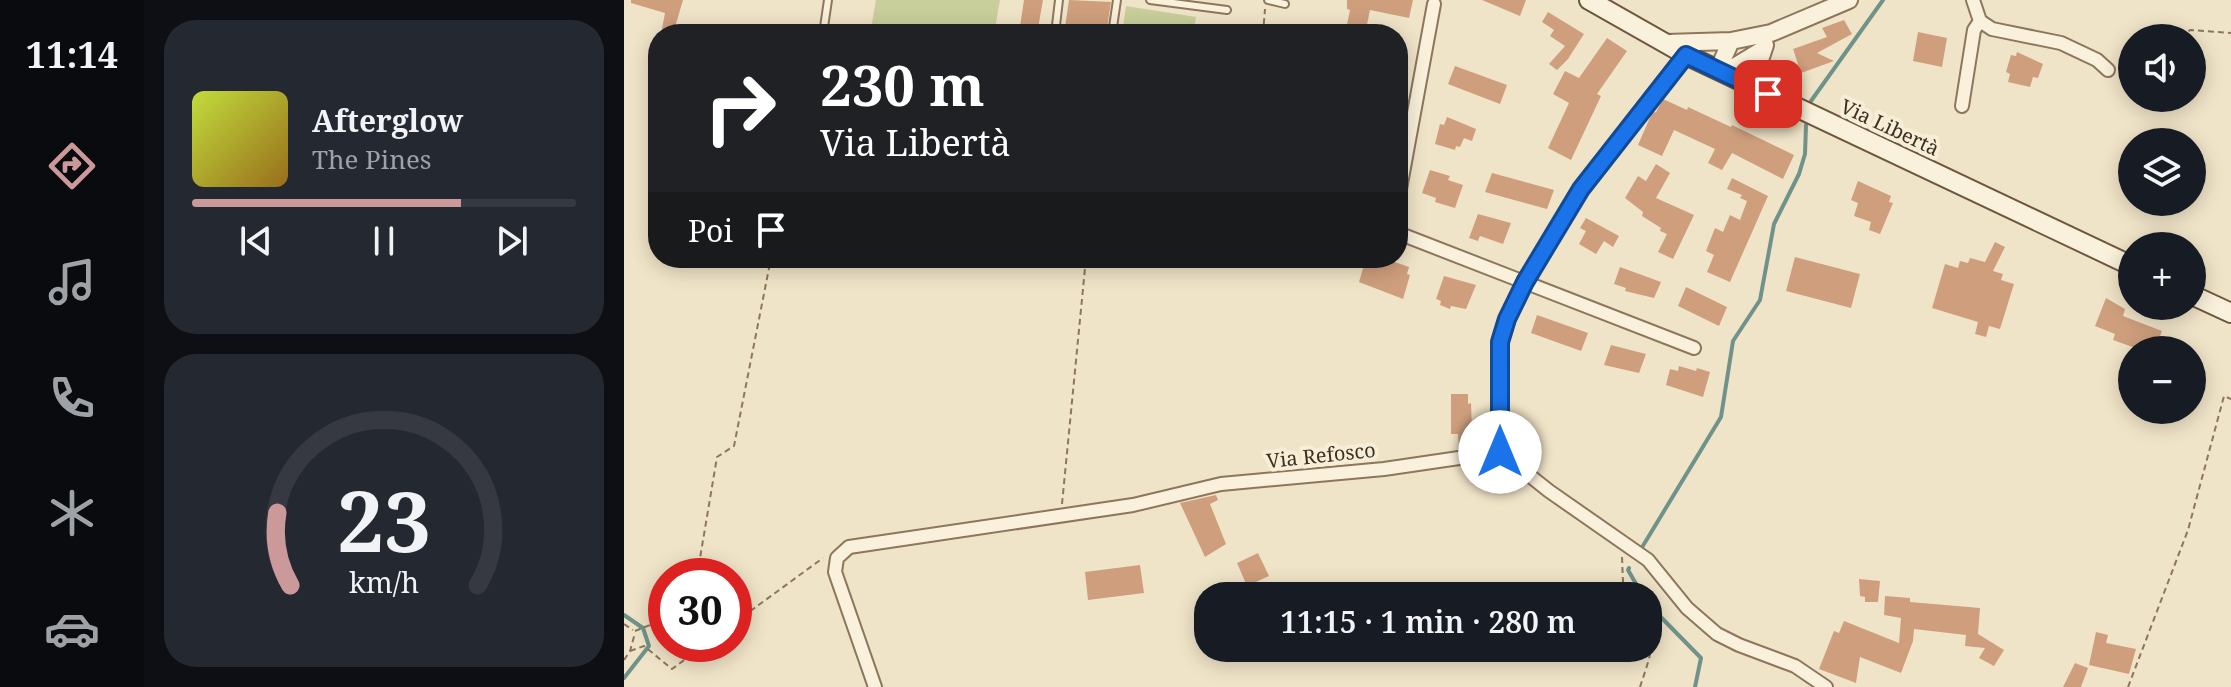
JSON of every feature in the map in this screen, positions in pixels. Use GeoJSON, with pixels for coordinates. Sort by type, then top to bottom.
{"type":"FeatureCollection","features":[{"type":"Feature","properties":{"kind":"main road","name":"Via Libertà"},"geometry":{"type":"LineString","coordinates":[[1589,0],[1686,55],[2118,259]]}},
{"type":"Feature","properties":{"kind":"main road"},"geometry":{"type":"LineString","coordinates":[[2206,301],[2231,313]]}},
{"type":"Feature","properties":{"kind":"street"},"geometry":{"type":"LineString","coordinates":[[1666,43],[1731,41],[1771,33],[1849,0]]}},
{"type":"Feature","properties":{"kind":"street"},"geometry":{"type":"LineString","coordinates":[[1973,0],[1980,21],[1992,29],[2061,43],[2097,60],[2108,70]]}},
{"type":"Feature","properties":{"kind":"street"},"geometry":{"type":"LineString","coordinates":[[1408,146],[1434,4]]}},
{"type":"Feature","properties":{"kind":"street"},"geometry":{"type":"LineString","coordinates":[[1962,106],[1974,30],[1980,21]]}},
{"type":"Feature","properties":{"kind":"street"},"geometry":{"type":"LineString","coordinates":[[1768,94],[1759,63],[1771,33]]}},
{"type":"Feature","properties":{"kind":"street"},"geometry":{"type":"LineString","coordinates":[[1731,41],[1722,61],[1724,73],[1762,50]]}},
{"type":"Feature","properties":{"kind":"street"},"geometry":{"type":"LineString","coordinates":[[1686,55],[1581,189],[1525,282],[1507,319],[1500,342],[1500,452],[1549,491],[1648,560],[1687,608],[1717,634],[1795,666],[1826,687]]}},
{"type":"Feature","properties":{"kind":"street"},"geometry":{"type":"LineString","coordinates":[[1408,237],[1694,348]]}},
{"type":"Feature","properties":{"kind":"street","name":"Via Refosco"},"geometry":{"type":"LineString","coordinates":[[841,552],[849,547],[1133,505],[1221,484],[1384,469],[1500,452]]}},
{"type":"Feature","properties":{"kind":"street"},"geometry":{"type":"LineString","coordinates":[[841,552],[835,572],[875,687]]}},
{"type":"Feature","properties":{"kind":"lane"},"geometry":{"type":"LineString","coordinates":[[824,24],[828,0]]}},
{"type":"Feature","properties":{"kind":"lane"},"geometry":{"type":"LineString","coordinates":[[1056,24],[1059,0]]}},
{"type":"Feature","properties":{"kind":"lane"},"geometry":{"type":"LineString","coordinates":[[1113,24],[1117,0]]}},
{"type":"Feature","properties":{"kind":"lane"},"geometry":{"type":"LineString","coordinates":[[1150,0],[1227,10]]}},
{"type":"Feature","properties":{"kind":"lane"},"geometry":{"type":"LineString","coordinates":[[1267,0],[1285,4]]}},
{"type":"Feature","properties":{"kind":"path"},"geometry":{"type":"LineString","coordinates":[[1264,24],[1267,0]]}},
{"type":"Feature","properties":{"kind":"path"},"geometry":{"type":"LineString","coordinates":[[2206,31],[2231,33]]}},
{"type":"Feature","properties":{"kind":"path"},"geometry":{"type":"LineString","coordinates":[[2108,70],[2118,67]]}},
{"type":"Feature","properties":{"kind":"path"},"geometry":{"type":"LineString","coordinates":[[700,558],[717,457],[734,446],[769,268]]}},
{"type":"Feature","properties":{"kind":"path"},"geometry":{"type":"LineString","coordinates":[[1061,515],[1085,268]]}},
{"type":"Feature","properties":{"kind":"path"},"geometry":{"type":"LineString","coordinates":[[2128,687],[2188,530],[2224,396],[2231,399]]}},
{"type":"Feature","properties":{"kind":"path"},"geometry":{"type":"LineString","coordinates":[[1623,582],[1620,561],[1626,544]]}},
{"type":"Feature","properties":{"kind":"path"},"geometry":{"type":"LineString","coordinates":[[752,610],[822,558],[841,552]]}},
{"type":"Feature","properties":{"kind":"path"},"geometry":{"type":"LineString","coordinates":[[624,624],[635,631]]}},
{"type":"Feature","properties":{"kind":"path"},"geometry":{"type":"LineString","coordinates":[[635,631],[648,626]]}},
{"type":"Feature","properties":{"kind":"path"},"geometry":{"type":"LineString","coordinates":[[624,660],[630,651],[635,631]]}},
{"type":"Feature","properties":{"kind":"path"},"geometry":{"type":"LineString","coordinates":[[630,651],[644,646],[648,649]]}},
{"type":"Feature","properties":{"kind":"path"},"geometry":{"type":"LineString","coordinates":[[663,662],[672,669],[682,662]]}},
{"type":"Feature","properties":{"kind":"path"},"geometry":{"type":"LineString","coordinates":[[1640,687],[1647,662]]}},
{"type":"Feature","properties":{"kind":"green space"},"geometry":{"type":"Polygon","coordinates":[[[876,0],[1000,0],[996,24],[872,24],[876,0]]]}},
{"type":"Feature","properties":{"kind":"green space"},"geometry":{"type":"Polygon","coordinates":[[[1126,6],[1196,17],[1195,24],[1123,24],[1126,6]]]}},
{"type":"Feature","properties":{"kind":"building"},"geometry":{"type":"Polygon","coordinates":[[[631,0],[683,0],[676,24],[663,24],[665,13],[631,3],[631,0]]]}},
{"type":"Feature","properties":{"kind":"building"},"geometry":{"type":"Polygon","coordinates":[[[1024,0],[1043,0],[1039,24],[1020,24],[1024,0]]]}},
{"type":"Feature","properties":{"kind":"building"},"geometry":{"type":"Polygon","coordinates":[[[1069,0],[1111,2],[1108,24],[1065,24],[1069,0]]]}},
{"type":"Feature","properties":{"kind":"building"},"geometry":{"type":"Polygon","coordinates":[[[1347,0],[1413,0],[1409,18],[1370,10],[1367,24],[1347,24],[1350,10],[1347,9],[1347,0]]]}},
{"type":"Feature","properties":{"kind":"building"},"geometry":{"type":"Polygon","coordinates":[[[1482,0],[1526,0],[1520,16],[1482,0]]]}},
{"type":"Feature","properties":{"kind":"building"},"geometry":{"type":"Polygon","coordinates":[[[1548,12],[1584,34],[1557,70],[1549,64],[1565,46],[1550,36],[1554,30],[1542,22],[1548,12]]]}},
{"type":"Feature","properties":{"kind":"building"},"geometry":{"type":"Polygon","coordinates":[[[1844,20],[1852,34],[1817,53],[1834,61],[1801,73],[1793,49],[1827,37],[1822,28],[1844,20]]]}},
{"type":"Feature","properties":{"kind":"building"},"geometry":{"type":"Polygon","coordinates":[[[1918,32],[1947,38],[1942,67],[1913,61],[1918,32]]]}},
{"type":"Feature","properties":{"kind":"building"},"geometry":{"type":"Polygon","coordinates":[[[1607,38],[1627,51],[1597,94],[1601,96],[1571,160],[1548,148],[1569,103],[1553,94],[1565,71],[1579,78],[1607,38]]]}},
{"type":"Feature","properties":{"kind":"building"},"geometry":{"type":"Polygon","coordinates":[[[2017,52],[2043,64],[2038,78],[2033,77],[2030,87],[2008,82],[2010,74],[2006,72],[2011,55],[2016,56],[2017,52]]]}},
{"type":"Feature","properties":{"kind":"building"},"geometry":{"type":"Polygon","coordinates":[[[1455,66],[1507,85],[1500,104],[1448,84],[1455,66]]]}},
{"type":"Feature","properties":{"kind":"building"},"geometry":{"type":"Polygon","coordinates":[[[1663,99],[1732,125],[1794,155],[1783,179],[1732,153],[1722,170],[1708,163],[1715,149],[1674,130],[1662,156],[1638,145],[1652,113],[1656,112],[1663,99]]]}},
{"type":"Feature","properties":{"kind":"building"},"geometry":{"type":"Polygon","coordinates":[[[1447,117],[1476,129],[1472,141],[1464,138],[1455,150],[1435,144],[1440,124],[1444,125],[1447,117]]]}},
{"type":"Feature","properties":{"kind":"building"},"geometry":{"type":"Polygon","coordinates":[[[1656,164],[1670,173],[1656,198],[1694,215],[1673,259],[1658,252],[1667,234],[1642,216],[1643,212],[1625,198],[1638,176],[1646,181],[1656,164]]]}},
{"type":"Feature","properties":{"kind":"building"},"geometry":{"type":"Polygon","coordinates":[[[1430,170],[1450,176],[1448,180],[1463,185],[1455,208],[1435,202],[1436,198],[1422,193],[1430,170]]]}},
{"type":"Feature","properties":{"kind":"building"},"geometry":{"type":"Polygon","coordinates":[[[1492,173],[1554,190],[1547,209],[1485,192],[1492,173]]]}},
{"type":"Feature","properties":{"kind":"building"},"geometry":{"type":"Polygon","coordinates":[[[1732,178],[1768,196],[1730,282],[1707,272],[1714,255],[1706,251],[1715,228],[1723,232],[1730,215],[1740,220],[1747,201],[1740,198],[1742,195],[1727,189],[1732,178]]]}},
{"type":"Feature","properties":{"kind":"building"},"geometry":{"type":"Polygon","coordinates":[[[1858,181],[1891,196],[1889,202],[1893,203],[1880,234],[1869,230],[1871,222],[1854,216],[1858,203],[1851,200],[1858,181]]]}},
{"type":"Feature","properties":{"kind":"building"},"geometry":{"type":"Polygon","coordinates":[[[1478,214],[1511,223],[1503,244],[1480,236],[1478,241],[1469,238],[1478,214]]]}},
{"type":"Feature","properties":{"kind":"building"},"geometry":{"type":"Polygon","coordinates":[[[1586,218],[1619,236],[1613,247],[1604,241],[1596,254],[1579,244],[1586,231],[1580,228],[1586,218]]]}},
{"type":"Feature","properties":{"kind":"building"},"geometry":{"type":"Polygon","coordinates":[[[1995,242],[2005,247],[1993,271],[2003,274],[2001,280],[2014,284],[2000,329],[1989,326],[1986,337],[1975,334],[1978,322],[1932,308],[1945,264],[1958,268],[1960,261],[1968,263],[1970,258],[1985,262],[1995,242]]]}},
{"type":"Feature","properties":{"kind":"building"},"geometry":{"type":"Polygon","coordinates":[[[1795,257],[1860,274],[1851,308],[1786,291],[1795,257]]]}},
{"type":"Feature","properties":{"kind":"building"},"geometry":{"type":"Polygon","coordinates":[[[1409,267],[1407,274],[1410,275],[1403,299],[1359,282],[1363,268],[1409,267]]]}},
{"type":"Feature","properties":{"kind":"building"},"geometry":{"type":"Polygon","coordinates":[[[1620,267],[1661,282],[1654,298],[1625,291],[1626,288],[1614,284],[1620,267]]]}},
{"type":"Feature","properties":{"kind":"building"},"geometry":{"type":"Polygon","coordinates":[[[1444,276],[1476,285],[1466,309],[1451,306],[1450,309],[1440,305],[1441,301],[1436,299],[1444,276]]]}},
{"type":"Feature","properties":{"kind":"building"},"geometry":{"type":"Polygon","coordinates":[[[1686,287],[1727,307],[1719,326],[1678,306],[1686,287]]]}},
{"type":"Feature","properties":{"kind":"building"},"geometry":{"type":"Polygon","coordinates":[[[2106,298],[2118,305],[2118,320],[2133,320],[2162,331],[2160,336],[2118,336],[2118,342],[2113,340],[2115,334],[2095,326],[2106,298]]]}},
{"type":"Feature","properties":{"kind":"building"},"geometry":{"type":"Polygon","coordinates":[[[1537,315],[1588,333],[1581,351],[1531,333],[1537,315]]]}},
{"type":"Feature","properties":{"kind":"building"},"geometry":{"type":"Polygon","coordinates":[[[1611,345],[1646,354],[1639,373],[1604,365],[1611,345]]]}},
{"type":"Feature","properties":{"kind":"building"},"geometry":{"type":"Polygon","coordinates":[[[1679,366],[1710,372],[1703,397],[1666,385],[1670,369],[1678,371],[1679,366]]]}},
{"type":"Feature","properties":{"kind":"building"},"geometry":{"type":"Polygon","coordinates":[[[1451,394],[1468,394],[1472,431],[1479,431],[1479,446],[1459,449],[1458,434],[1451,434],[1451,394]]]}},
{"type":"Feature","properties":{"kind":"building"},"geometry":{"type":"Polygon","coordinates":[[[1216,495],[1218,500],[1210,504],[1226,544],[1205,557],[1180,503],[1216,495]]]}},
{"type":"Feature","properties":{"kind":"building"},"geometry":{"type":"Polygon","coordinates":[[[1258,553],[1269,576],[1256,582],[1245,582],[1237,563],[1258,553]]]}},
{"type":"Feature","properties":{"kind":"building"},"geometry":{"type":"Polygon","coordinates":[[[1140,565],[1144,593],[1088,600],[1085,572],[1140,565]]]}},
{"type":"Feature","properties":{"kind":"building"},"geometry":{"type":"Polygon","coordinates":[[[1859,579],[1880,581],[1878,602],[1865,602],[1865,597],[1860,596],[1859,579]]]}},
{"type":"Feature","properties":{"kind":"building"},"geometry":{"type":"Polygon","coordinates":[[[1885,596],[1910,598],[1910,602],[1980,608],[1978,634],[2004,650],[1994,666],[1979,658],[1985,648],[1965,646],[1966,635],[1914,629],[1913,641],[1901,673],[1860,657],[1856,683],[1819,669],[1834,631],[1839,633],[1844,621],[1899,643],[1901,618],[1884,615],[1885,596]]]}},
{"type":"Feature","properties":{"kind":"building"},"geometry":{"type":"Polygon","coordinates":[[[2096,632],[2108,635],[2106,643],[2136,649],[2129,674],[2089,665],[2096,632]]]}},
{"type":"Feature","properties":{"kind":"building"},"geometry":{"type":"Polygon","coordinates":[[[2075,663],[2088,668],[2081,687],[2063,687],[2075,663]]]}},
{"type":"Feature","properties":{"kind":"waterway"},"geometry":{"type":"LineString","coordinates":[[1811,101],[1883,0]]}},
{"type":"Feature","properties":{"kind":"waterway"},"geometry":{"type":"LineString","coordinates":[[1641,549],[1721,417],[1733,341],[1760,300],[1774,224],[1799,174],[1805,154],[1806,125]]}},
{"type":"Feature","properties":{"kind":"waterway"},"geometry":{"type":"LineString","coordinates":[[1629,568],[1635,582]]}},
{"type":"Feature","properties":{"kind":"waterway"},"geometry":{"type":"LineString","coordinates":[[624,615],[643,628],[649,646],[624,678]]}},
{"type":"Feature","properties":{"kind":"waterway"},"geometry":{"type":"LineString","coordinates":[[1662,618],[1701,658],[1695,687]]}},
{"type":"Feature","properties":{"kind":"route"},"geometry":{"type":"LineString","coordinates":[[1500,452],[1500,342],[1507,319],[1525,282],[1581,189],[1686,55],[1768,94]]}}]}
